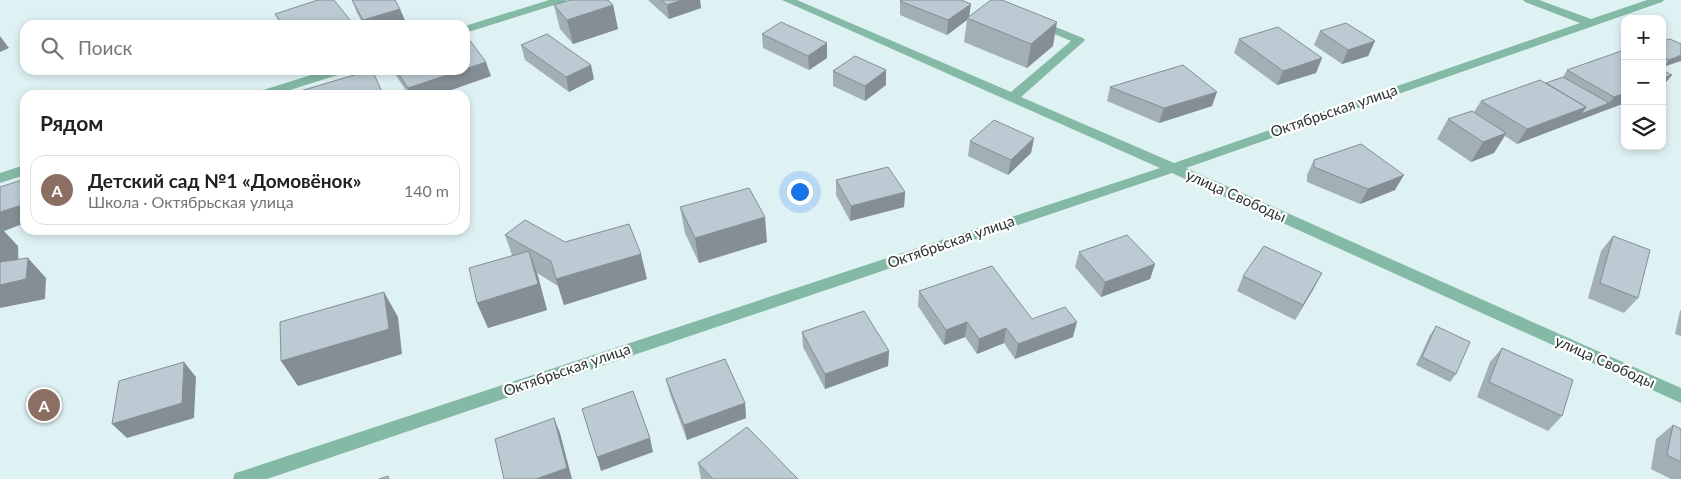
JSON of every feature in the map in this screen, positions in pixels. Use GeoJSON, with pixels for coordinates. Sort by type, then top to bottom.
{"type":"FeatureCollection","features":[{"type":"Feature","properties":{"kind":"street"},"geometry":{"type":"LineString","coordinates":[[470,28],[560,0]]}},
{"type":"Feature","properties":{"kind":"street","name":"улица Свободы"},"geometry":{"type":"LineString","coordinates":[[788,0],[1173,168],[1681,396]]}},
{"type":"Feature","properties":{"kind":"street"},"geometry":{"type":"LineString","coordinates":[[1530,0],[1590,23]]}},
{"type":"Feature","properties":{"kind":"street","name":"Октябрьская улица"},"geometry":{"type":"LineString","coordinates":[[242,479],[1173,168],[1658,0]]}},
{"type":"Feature","properties":{"kind":"street"},"geometry":{"type":"LineString","coordinates":[[1012,98],[1079,40],[1032,21]]}},
{"type":"Feature","properties":{"kind":"street"},"geometry":{"type":"LineString","coordinates":[[277,90],[324,75]]}},
{"type":"Feature","properties":{"kind":"street"},"geometry":{"type":"LineString","coordinates":[[0,178],[20,172]]}},
{"type":"Feature","properties":{"kind":"building"},"geometry":{"type":"Polygon","coordinates":[[[318,0],[334,0],[350,20],[279,20],[275,14],[318,0]]]}},
{"type":"Feature","properties":{"kind":"building"},"geometry":{"type":"Polygon","coordinates":[[[352,0],[395,0],[400,9],[363,20],[352,0]]]}},
{"type":"Feature","properties":{"kind":"building"},"geometry":{"type":"Polygon","coordinates":[[[570,0],[608,0],[613,5],[567,20],[554,5],[570,0]]]}},
{"type":"Feature","properties":{"kind":"building"},"geometry":{"type":"Polygon","coordinates":[[[661,0],[682,0],[667,5],[661,0]]]}},
{"type":"Feature","properties":{"kind":"building"},"geometry":{"type":"Polygon","coordinates":[[[961,0],[971,4],[948,20],[900,1],[961,0]]]}},
{"type":"Feature","properties":{"kind":"building"},"geometry":{"type":"Polygon","coordinates":[[[991,0],[1002,0],[1057,22],[1031,44],[967,18],[991,0]]]}},
{"type":"Feature","properties":{"kind":"building"},"geometry":{"type":"Polygon","coordinates":[[[781,22],[827,43],[808,56],[762,34],[781,22]]]}},
{"type":"Feature","properties":{"kind":"building"},"geometry":{"type":"Polygon","coordinates":[[[1346,23],[1375,41],[1348,50],[1320,31],[1346,23]]]}},
{"type":"Feature","properties":{"kind":"building"},"geometry":{"type":"Polygon","coordinates":[[[1278,27],[1322,58],[1283,71],[1239,39],[1278,27]]]}},
{"type":"Feature","properties":{"kind":"building"},"geometry":{"type":"Polygon","coordinates":[[[547,34],[591,65],[566,77],[521,45],[547,34]]]}},
{"type":"Feature","properties":{"kind":"building"},"geometry":{"type":"Polygon","coordinates":[[[1670,39],[1681,44],[1681,55],[1669,60],[1666,58],[1666,40],[1670,39]]]}},
{"type":"Feature","properties":{"kind":"building"},"geometry":{"type":"Polygon","coordinates":[[[470,41],[486,62],[470,67],[470,41]]]}},
{"type":"Feature","properties":{"kind":"building"},"geometry":{"type":"Polygon","coordinates":[[[1621,51],[1621,94],[1614,97],[1567,70],[1621,51]]]}},
{"type":"Feature","properties":{"kind":"building"},"geometry":{"type":"Polygon","coordinates":[[[855,56],[886,70],[865,86],[833,71],[855,56]]]}},
{"type":"Feature","properties":{"kind":"building"},"geometry":{"type":"Polygon","coordinates":[[[1183,65],[1217,92],[1164,108],[1110,87],[1183,65]]]}},
{"type":"Feature","properties":{"kind":"building"},"geometry":{"type":"Polygon","coordinates":[[[355,75],[374,75],[381,90],[304,90],[355,75]]]}},
{"type":"Feature","properties":{"kind":"building"},"geometry":{"type":"Polygon","coordinates":[[[399,75],[447,75],[408,88],[399,75]]]}},
{"type":"Feature","properties":{"kind":"building"},"geometry":{"type":"Polygon","coordinates":[[[1563,77],[1609,103],[1581,114],[1586,107],[1546,83],[1563,77]]]}},
{"type":"Feature","properties":{"kind":"building"},"geometry":{"type":"Polygon","coordinates":[[[1540,80],[1586,107],[1527,129],[1481,101],[1540,80]]]}},
{"type":"Feature","properties":{"kind":"building"},"geometry":{"type":"Polygon","coordinates":[[[1472,111],[1506,133],[1483,142],[1448,119],[1472,111]]]}},
{"type":"Feature","properties":{"kind":"building"},"geometry":{"type":"Polygon","coordinates":[[[994,120],[1034,138],[1011,160],[970,141],[994,120]]]}},
{"type":"Feature","properties":{"kind":"building"},"geometry":{"type":"Polygon","coordinates":[[[1361,144],[1404,175],[1368,189],[1314,167],[1314,160],[1361,144]]]}},
{"type":"Feature","properties":{"kind":"building"},"geometry":{"type":"Polygon","coordinates":[[[888,167],[905,192],[851,206],[836,180],[888,167]]]}},
{"type":"Feature","properties":{"kind":"building"},"geometry":{"type":"Polygon","coordinates":[[[20,181],[20,206],[0,212],[0,187],[20,181]]]}},
{"type":"Feature","properties":{"kind":"building"},"geometry":{"type":"Polygon","coordinates":[[[749,188],[765,217],[695,238],[680,207],[749,188]]]}},
{"type":"Feature","properties":{"kind":"building"},"geometry":{"type":"Polygon","coordinates":[[[525,220],[565,242],[629,224],[641,254],[556,279],[551,261],[505,235],[525,220]]]}},
{"type":"Feature","properties":{"kind":"building"},"geometry":{"type":"Polygon","coordinates":[[[1127,235],[1155,264],[1105,282],[1079,252],[1127,235]]]}},
{"type":"Feature","properties":{"kind":"building"},"geometry":{"type":"Polygon","coordinates":[[[1613,236],[1650,250],[1638,298],[1600,283],[1613,236]]]}},
{"type":"Feature","properties":{"kind":"building"},"geometry":{"type":"Polygon","coordinates":[[[1264,246],[1322,273],[1303,305],[1243,276],[1264,246]]]}},
{"type":"Feature","properties":{"kind":"building"},"geometry":{"type":"Polygon","coordinates":[[[529,251],[538,284],[477,303],[469,268],[529,251]]]}},
{"type":"Feature","properties":{"kind":"building"},"geometry":{"type":"Polygon","coordinates":[[[28,258],[26,279],[0,285],[0,262],[28,258]]]}},
{"type":"Feature","properties":{"kind":"building"},"geometry":{"type":"Polygon","coordinates":[[[992,266],[1032,319],[1065,307],[1077,322],[1018,344],[1006,328],[979,339],[967,322],[946,330],[919,291],[992,266]]]}},
{"type":"Feature","properties":{"kind":"building"},"geometry":{"type":"Polygon","coordinates":[[[384,292],[389,329],[281,361],[280,322],[384,292]]]}},
{"type":"Feature","properties":{"kind":"building"},"geometry":{"type":"Polygon","coordinates":[[[864,311],[889,351],[825,374],[802,332],[864,311]]]}},
{"type":"Feature","properties":{"kind":"building"},"geometry":{"type":"Polygon","coordinates":[[[1436,326],[1470,342],[1456,374],[1422,357],[1436,326]]]}},
{"type":"Feature","properties":{"kind":"building"},"geometry":{"type":"Polygon","coordinates":[[[1502,348],[1573,380],[1562,416],[1489,382],[1502,348]]]}},
{"type":"Feature","properties":{"kind":"building"},"geometry":{"type":"Polygon","coordinates":[[[725,359],[745,403],[684,425],[666,379],[725,359]]]}},
{"type":"Feature","properties":{"kind":"building"},"geometry":{"type":"Polygon","coordinates":[[[184,362],[182,403],[112,424],[119,381],[184,362]]]}},
{"type":"Feature","properties":{"kind":"building"},"geometry":{"type":"Polygon","coordinates":[[[633,391],[650,438],[597,457],[582,409],[633,391]]]}},
{"type":"Feature","properties":{"kind":"building"},"geometry":{"type":"Polygon","coordinates":[[[554,418],[567,468],[536,479],[504,479],[495,439],[554,418]]]}},
{"type":"Feature","properties":{"kind":"building"},"geometry":{"type":"Polygon","coordinates":[[[1673,425],[1681,429],[1681,462],[1667,455],[1673,425]]]}},
{"type":"Feature","properties":{"kind":"building"},"geometry":{"type":"Polygon","coordinates":[[[747,427],[798,479],[713,479],[698,463],[747,427]]]}},
{"type":"Feature","properties":{"kind":"place","name":"Детский сад №1 «Домовёнок»"},"geometry":{"type":"Point","coordinates":[44,405]}}]}
